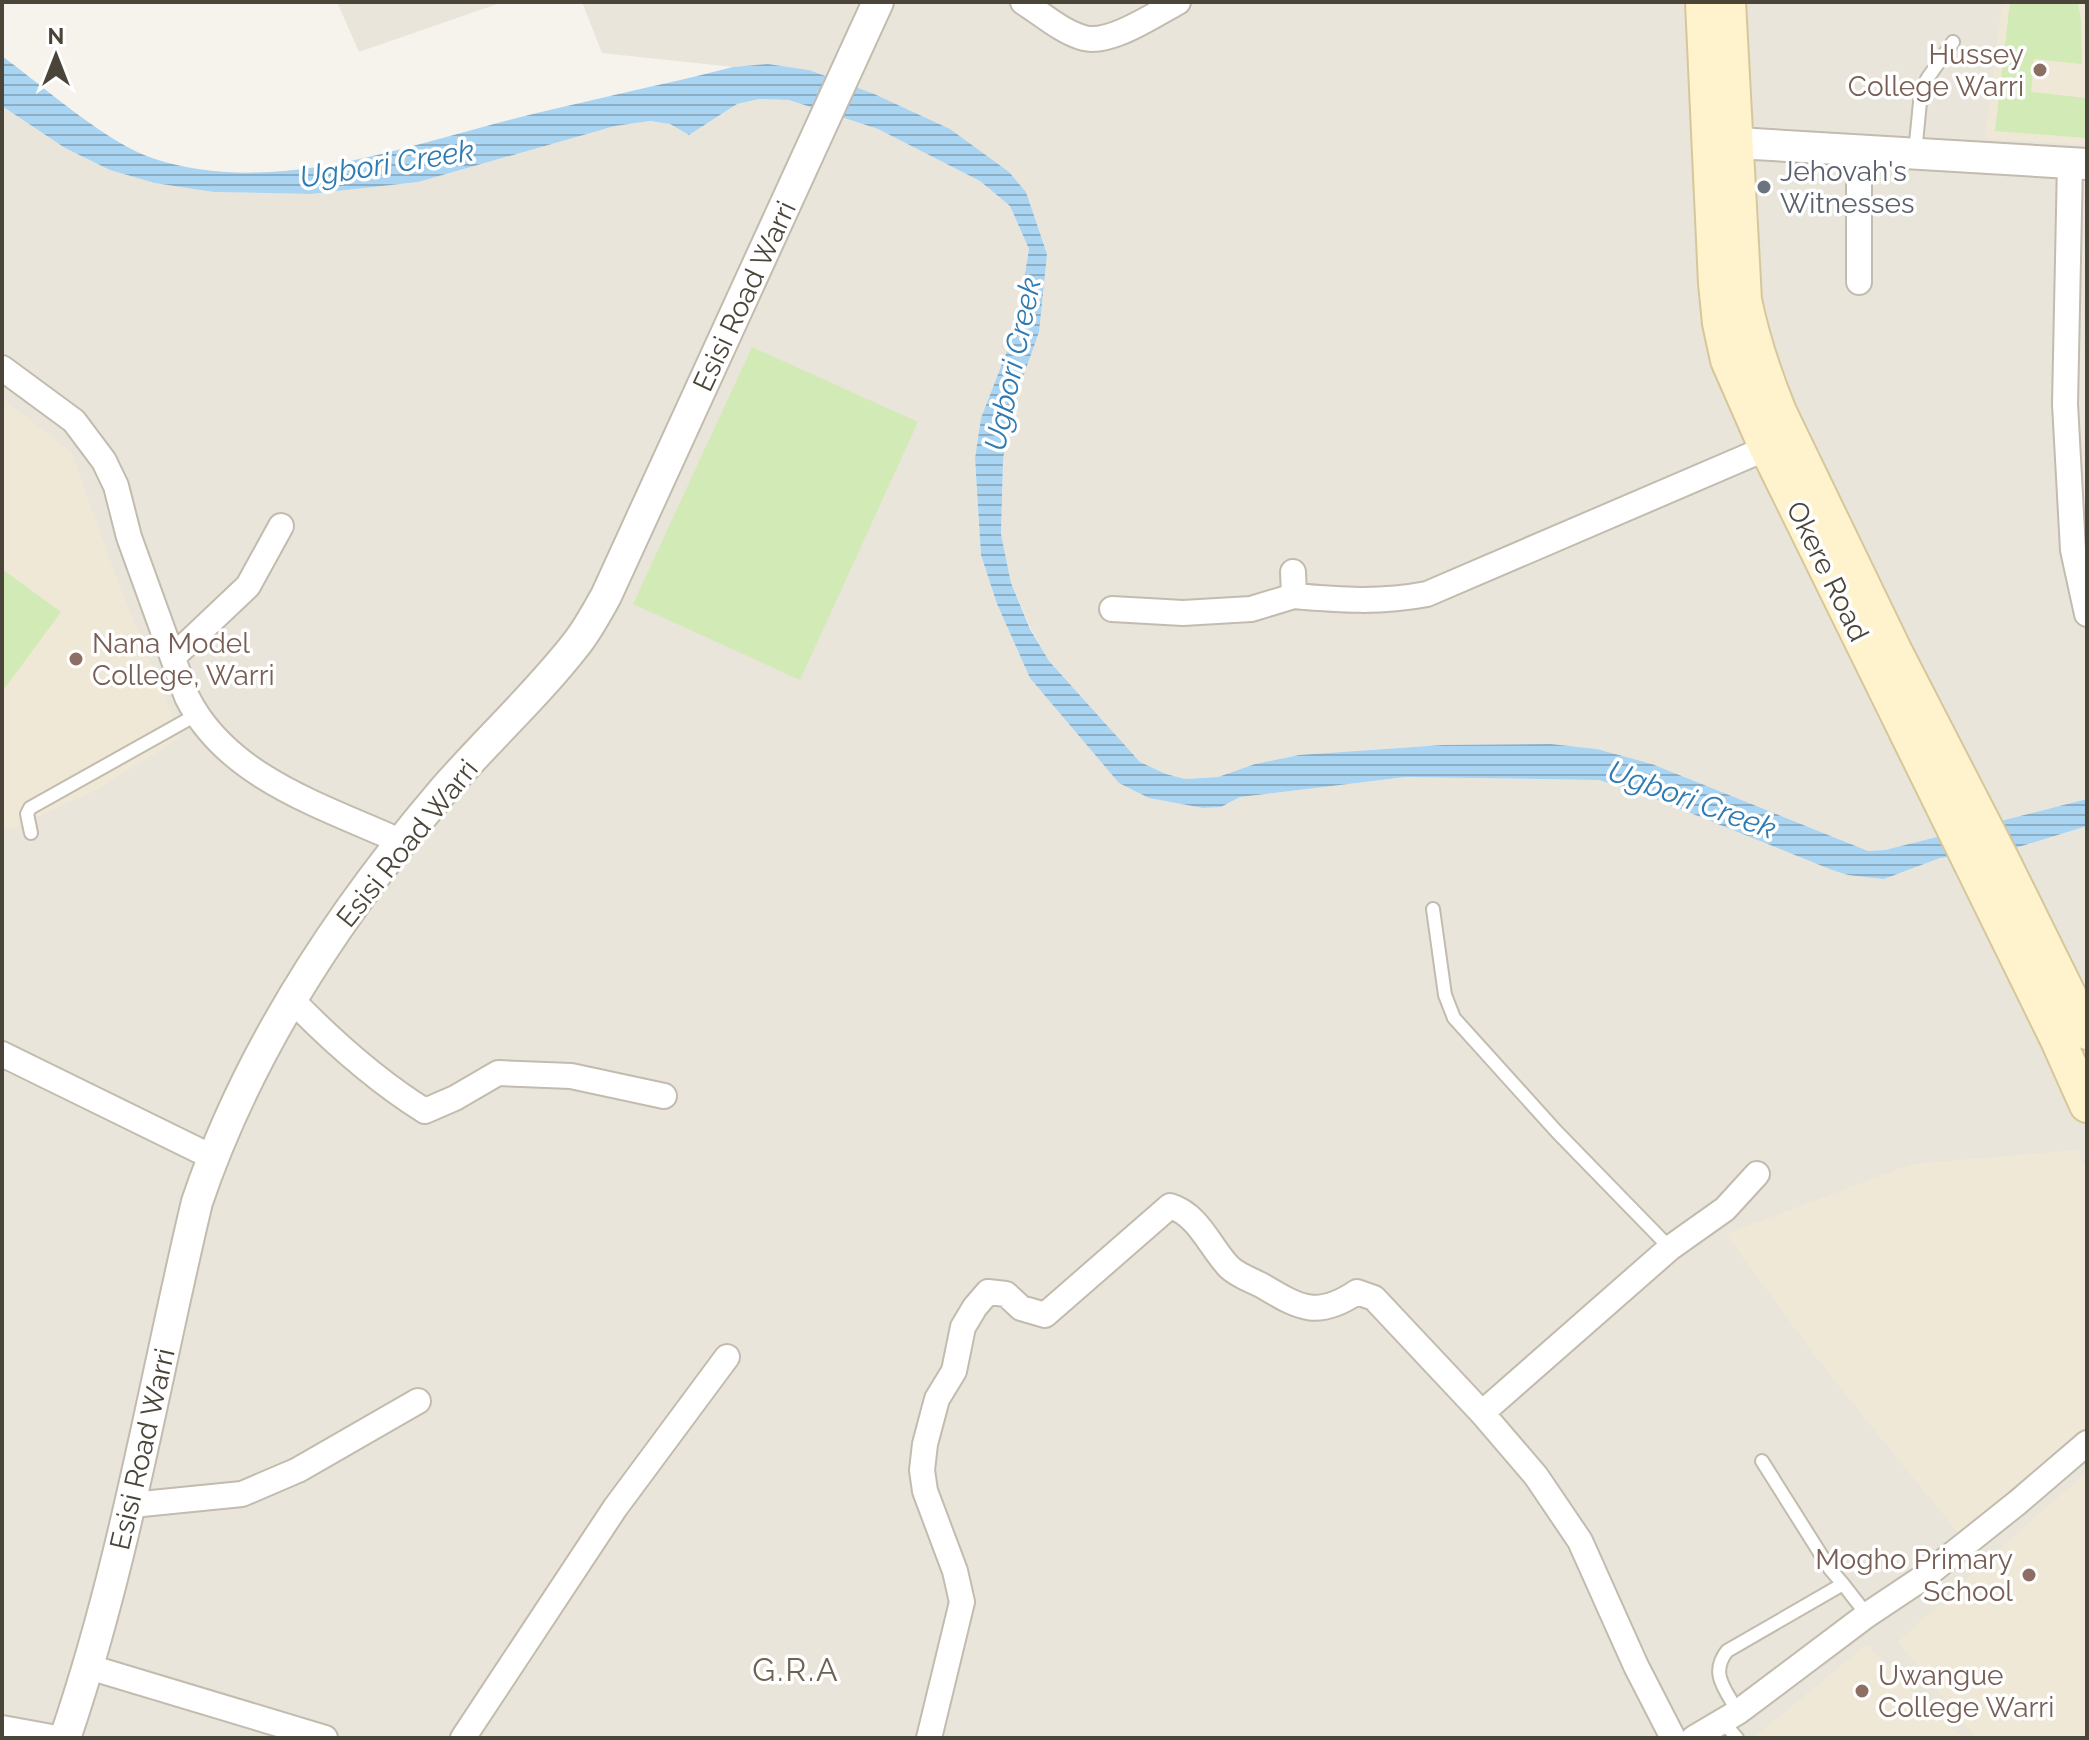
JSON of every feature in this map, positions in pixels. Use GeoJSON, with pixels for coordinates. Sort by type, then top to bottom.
{"type":"FeatureCollection","features":[{"type":"Feature","properties":{"kind":"main road","name":"Okere Road"},"geometry":{"type":"LineString","coordinates":[[1703,2],[1716,283],[1728,360],[1767,448],[1964,816],[2001,858],[2087,1032]]}},
{"type":"Feature","properties":{"kind":"main road","name":"Okere Road"},"geometry":{"type":"LineString","coordinates":[[1728,2],[1744,300],[1752,339],[1779,412],[1895,652],[1964,816],[1968,857],[2087,1105]]}},
{"type":"Feature","properties":{"kind":"street","name":"Esisi Road Warri"},"geometry":{"type":"LineString","coordinates":[[65,1738],[89,1667],[132,1505],[197,1202],[212,1157],[246,1079],[337,929],[402,842],[443,791],[580,641],[599,608],[878,2]]}},
{"type":"Feature","properties":{"kind":"street"},"geometry":{"type":"LineString","coordinates":[[1023,2],[1087,39],[1110,37],[1178,2]]}},
{"type":"Feature","properties":{"kind":"street"},"geometry":{"type":"LineString","coordinates":[[1737,143],[2078,164],[2073,550],[2087,614]]}},
{"type":"Feature","properties":{"kind":"street"},"geometry":{"type":"LineString","coordinates":[[1859,150],[1859,282]]}},
{"type":"Feature","properties":{"kind":"street"},"geometry":{"type":"LineString","coordinates":[[2,368],[74,421],[104,461],[116,486],[129,537],[173,657],[196,715],[214,739],[272,782],[402,842]]}},
{"type":"Feature","properties":{"kind":"street"},"geometry":{"type":"LineString","coordinates":[[1112,609],[1183,613],[1251,609],[1294,584],[1352,601],[1391,601],[1427,594],[1767,448]]}},
{"type":"Feature","properties":{"kind":"street"},"geometry":{"type":"LineString","coordinates":[[173,657],[248,586],[281,526]]}},
{"type":"Feature","properties":{"kind":"street"},"geometry":{"type":"LineString","coordinates":[[292,1000],[333,1041],[389,1089],[425,1111],[498,1073],[571,1076],[664,1096]]}},
{"type":"Feature","properties":{"kind":"street"},"geometry":{"type":"LineString","coordinates":[[2,1054],[212,1157]]}},
{"type":"Feature","properties":{"kind":"street"},"geometry":{"type":"LineString","coordinates":[[1482,1413],[1670,1248],[1725,1209],[1757,1174]]}},
{"type":"Feature","properties":{"kind":"street"},"geometry":{"type":"LineString","coordinates":[[929,1738],[962,1602],[955,1571],[925,1491],[922,1470],[925,1444],[937,1399],[954,1371],[963,1327],[988,1292],[1006,1294],[1021,1308],[1045,1315],[1170,1206],[1189,1214],[1231,1269],[1283,1298],[1316,1309],[1331,1307],[1357,1292],[1369,1294],[1482,1413],[1536,1476],[1580,1541],[1636,1666],[1673,1738]]}},
{"type":"Feature","properties":{"kind":"street"},"geometry":{"type":"LineString","coordinates":[[463,1738],[615,1508],[727,1357]]}},
{"type":"Feature","properties":{"kind":"street"},"geometry":{"type":"LineString","coordinates":[[132,1505],[242,1494],[298,1470],[418,1401]]}},
{"type":"Feature","properties":{"kind":"street"},"geometry":{"type":"LineString","coordinates":[[1694,1738],[1732,1724],[1867,1615],[1924,1577],[2087,1443]]}},
{"type":"Feature","properties":{"kind":"street"},"geometry":{"type":"LineString","coordinates":[[89,1667],[325,1738]]}},
{"type":"Feature","properties":{"kind":"street"},"geometry":{"type":"LineString","coordinates":[[2,1728],[57,1738]]}},
{"type":"Feature","properties":{"kind":"lane"},"geometry":{"type":"LineString","coordinates":[[1915,154],[1921,92],[1953,42]]}},
{"type":"Feature","properties":{"kind":"lane"},"geometry":{"type":"LineString","coordinates":[[31,833],[27,814],[30,808],[196,715]]}},
{"type":"Feature","properties":{"kind":"lane"},"geometry":{"type":"LineString","coordinates":[[1433,909],[1445,995],[1454,1018],[1557,1132],[1670,1248]]}},
{"type":"Feature","properties":{"kind":"lane"},"geometry":{"type":"LineString","coordinates":[[1762,1461],[1830,1569],[1867,1615]]}},
{"type":"Feature","properties":{"kind":"lane"},"geometry":{"type":"LineString","coordinates":[[1732,1724],[1718,1676],[1720,1660],[1727,1651],[1843,1584]]}},
{"type":"Feature","properties":{"kind":"shaded area"},"geometry":{"type":"Polygon","coordinates":[[[337,2],[503,2],[359,52],[337,2]]]}},
{"type":"Feature","properties":{"kind":"shaded area"},"geometry":{"type":"Polygon","coordinates":[[[582,2],[2087,2],[2087,799],[1885,850],[1868,851],[1652,764],[1597,749],[1551,744],[1442,745],[1299,755],[1255,764],[1218,777],[1185,779],[1140,762],[1049,661],[1011,583],[1001,534],[1003,461],[1009,417],[1021,381],[1047,254],[1026,192],[1009,172],[872,93],[809,70],[768,64],[733,67],[602,53],[582,2]]]}},
{"type":"Feature","properties":{"kind":"shaded area","name":"Hussey College Warri"},"geometry":{"type":"Polygon","coordinates":[[[2002,2],[2087,2],[2087,145],[1985,138],[2002,2]]]}},
{"type":"Feature","properties":{"kind":"shaded area"},"geometry":{"type":"Polygon","coordinates":[[[759,99],[789,100],[878,129],[980,181],[1010,206],[1029,249],[1016,328],[981,418],[975,458],[981,555],[997,604],[1030,678],[1149,798],[1203,808],[1221,807],[1240,797],[1406,777],[1599,780],[1648,796],[1832,870],[1884,879],[1940,858],[2009,850],[2087,826],[2087,1738],[2,1738],[2,106],[65,148],[110,170],[214,192],[311,194],[418,182],[615,126],[649,121],[670,124],[689,135],[737,104],[759,99]]]}},
{"type":"Feature","properties":{"kind":"shaded area","name":"Nana Model College, Warri"},"geometry":{"type":"Polygon","coordinates":[[[2,398],[71,452],[118,582],[181,737],[96,790],[13,828],[2,830],[2,398]]]}},
{"type":"Feature","properties":{"kind":"shaded area"},"geometry":{"type":"Polygon","coordinates":[[[2077,1150],[2087,1170],[2087,1438],[1966,1543],[1815,1356],[1726,1234],[1912,1164],[2077,1150]]]}},
{"type":"Feature","properties":{"kind":"shaded area","name":"Mogho Primary School"},"geometry":{"type":"Polygon","coordinates":[[[2087,1473],[2087,1738],[1976,1738],[1898,1642],[2087,1473]]]}},
{"type":"Feature","properties":{"kind":"shaded area","name":"Uwangue College Warri"},"geometry":{"type":"Polygon","coordinates":[[[1867,1645],[1962,1738],[1753,1738],[1867,1645]]]}},
{"type":"Feature","properties":{"kind":"green space","name":"Hussey College Warri"},"geometry":{"type":"Polygon","coordinates":[[[2010,2],[2078,4],[2082,64],[2034,59],[2031,92],[2087,98],[2087,138],[1995,131],[2010,2]]]}},
{"type":"Feature","properties":{"kind":"green space"},"geometry":{"type":"Polygon","coordinates":[[[752,347],[918,422],[800,680],[633,604],[752,347]]]}},
{"type":"Feature","properties":{"kind":"green space"},"geometry":{"type":"Polygon","coordinates":[[[2,569],[61,612],[2,692],[2,569]]]}},
{"type":"Feature","properties":{"kind":"water","name":"Ugbori Creek"},"geometry":{"type":"Polygon","coordinates":[[[2,56],[95,127],[134,150],[196,169],[241,173],[287,171],[377,155],[733,67],[768,64],[809,70],[872,93],[950,129],[1009,172],[1026,192],[1047,254],[1039,332],[1009,416],[1003,461],[1001,534],[1011,583],[1030,629],[1049,661],[1140,762],[1166,774],[1185,779],[1218,777],[1255,764],[1299,755],[1442,745],[1551,744],[1597,749],[1652,764],[1868,851],[1885,850],[2087,799],[2087,826],[2009,850],[1940,858],[1884,879],[1832,870],[1648,796],[1599,780],[1406,777],[1240,797],[1221,807],[1203,808],[1149,798],[1119,783],[1030,678],[997,604],[981,555],[975,458],[981,418],[1016,328],[1029,249],[1010,206],[980,181],[878,129],[789,100],[759,99],[737,104],[689,135],[670,124],[650,121],[615,126],[418,182],[311,194],[214,192],[155,183],[110,170],[65,148],[2,106],[2,56]]]}},
{"type":"Feature","properties":{"kind":"place","name":"Hussey College Warri"},"geometry":{"type":"Point","coordinates":[2040,70]}},
{"type":"Feature","properties":{"kind":"place","name":"Jehovah's Witnesses"},"geometry":{"type":"Point","coordinates":[1764,187]}},
{"type":"Feature","properties":{"kind":"place","name":"Nana Model College, Warri"},"geometry":{"type":"Point","coordinates":[76,659]}},
{"type":"Feature","properties":{"kind":"place","name":"Mogho Primary School"},"geometry":{"type":"Point","coordinates":[2029,1575]}},
{"type":"Feature","properties":{"kind":"place","name":"Uwangue College Warri"},"geometry":{"type":"Point","coordinates":[1862,1691]}},
{"type":"Feature","properties":{"kind":"district","name":"G.R.A"},"geometry":{"type":"Point","coordinates":[796,1670]}}]}
